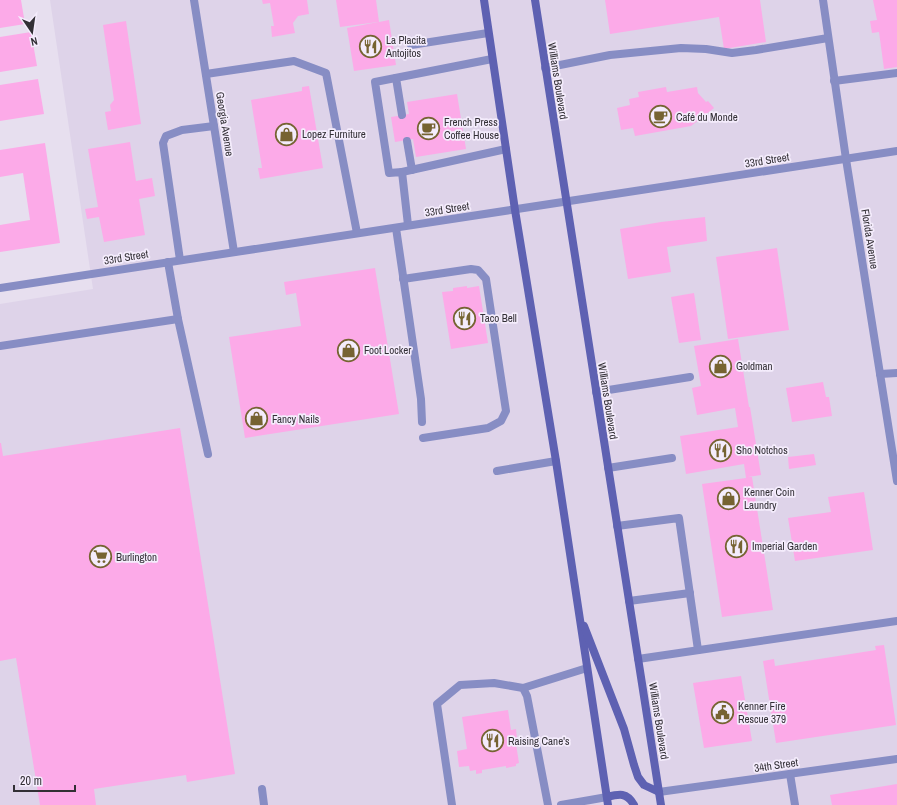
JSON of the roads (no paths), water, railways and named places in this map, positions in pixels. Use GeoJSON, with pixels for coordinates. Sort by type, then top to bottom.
{"type":"FeatureCollection","features":[{"type":"Feature","properties":{"kind":"main road"},"geometry":{"type":"LineString","coordinates":[[484,0],[515,210],[556,461],[608,801],[618,794],[624,795],[632,800],[634,805]]}},
{"type":"Feature","properties":{"kind":"main road","name":"Williams Boulevard"},"geometry":{"type":"LineString","coordinates":[[534,0],[661,805]]}},
{"type":"Feature","properties":{"kind":"main road"},"geometry":{"type":"LineString","coordinates":[[578,610],[624,729],[638,777],[644,785],[659,792]]}},
{"type":"Feature","properties":{"kind":"street","name":"Georgia Avenue"},"geometry":{"type":"LineString","coordinates":[[194,0],[234,252]]}},
{"type":"Feature","properties":{"kind":"street","name":"Florida Avenue"},"geometry":{"type":"LineString","coordinates":[[823,0],[834,81],[897,481]]}},
{"type":"Feature","properties":{"kind":"street"},"geometry":{"type":"LineString","coordinates":[[411,45],[488,33]]}},
{"type":"Feature","properties":{"kind":"street"},"geometry":{"type":"LineString","coordinates":[[545,68],[610,55],[681,48],[706,49],[732,53],[828,38]]}},
{"type":"Feature","properties":{"kind":"street"},"geometry":{"type":"LineString","coordinates":[[492,59],[375,82],[389,173],[412,170],[506,149]]}},
{"type":"Feature","properties":{"kind":"street"},"geometry":{"type":"LineString","coordinates":[[206,74],[294,61],[326,73],[357,233]]}},
{"type":"Feature","properties":{"kind":"street"},"geometry":{"type":"LineString","coordinates":[[834,81],[897,73]]}},
{"type":"Feature","properties":{"kind":"street"},"geometry":{"type":"LineString","coordinates":[[396,78],[402,115]]}},
{"type":"Feature","properties":{"kind":"street"},"geometry":{"type":"LineString","coordinates":[[180,260],[162,143],[166,136],[182,130],[214,126]]}},
{"type":"Feature","properties":{"kind":"street"},"geometry":{"type":"LineString","coordinates":[[407,140],[412,170]]}},
{"type":"Feature","properties":{"kind":"street","name":"33rd Street"},"geometry":{"type":"LineString","coordinates":[[0,288],[897,152]]}},
{"type":"Feature","properties":{"kind":"street"},"geometry":{"type":"LineString","coordinates":[[402,172],[408,226]]}},
{"type":"Feature","properties":{"kind":"street"},"geometry":{"type":"LineString","coordinates":[[396,228],[421,399],[422,422]]}},
{"type":"Feature","properties":{"kind":"street"},"geometry":{"type":"LineString","coordinates":[[168,262],[178,318],[208,454]]}},
{"type":"Feature","properties":{"kind":"street"},"geometry":{"type":"LineString","coordinates":[[403,279],[471,269],[478,270],[486,279],[506,411],[501,421],[488,428],[423,438]]}},
{"type":"Feature","properties":{"kind":"street"},"geometry":{"type":"LineString","coordinates":[[0,346],[178,318]]}},
{"type":"Feature","properties":{"kind":"street"},"geometry":{"type":"LineString","coordinates":[[880,374],[897,373]]}},
{"type":"Feature","properties":{"kind":"street"},"geometry":{"type":"LineString","coordinates":[[596,392],[690,377]]}},
{"type":"Feature","properties":{"kind":"street"},"geometry":{"type":"LineString","coordinates":[[608,468],[672,458]]}},
{"type":"Feature","properties":{"kind":"street"},"geometry":{"type":"LineString","coordinates":[[497,471],[556,461]]}},
{"type":"Feature","properties":{"kind":"street"},"geometry":{"type":"LineString","coordinates":[[617,526],[679,518],[698,650]]}},
{"type":"Feature","properties":{"kind":"street"},"geometry":{"type":"LineString","coordinates":[[629,601],[690,593]]}},
{"type":"Feature","properties":{"kind":"street"},"geometry":{"type":"LineString","coordinates":[[638,659],[897,621]]}},
{"type":"Feature","properties":{"kind":"street"},"geometry":{"type":"LineString","coordinates":[[452,805],[437,704],[460,685],[494,682],[523,688],[587,668]]}},
{"type":"Feature","properties":{"kind":"street"},"geometry":{"type":"LineString","coordinates":[[523,688],[527,696],[548,805]]}},
{"type":"Feature","properties":{"kind":"street","name":"34th Street"},"geometry":{"type":"LineString","coordinates":[[659,792],[897,759]]}},
{"type":"Feature","properties":{"kind":"street"},"geometry":{"type":"LineString","coordinates":[[790,774],[795,805]]}},
{"type":"Feature","properties":{"kind":"street"},"geometry":{"type":"LineString","coordinates":[[262,789],[264,805]]}},
{"type":"Feature","properties":{"kind":"street"},"geometry":{"type":"LineString","coordinates":[[561,805],[590,800],[608,801]]}},
{"type":"Feature","properties":{"kind":"place","name":"La Placita Antojitos"},"geometry":{"type":"Point","coordinates":[371,46]}},
{"type":"Feature","properties":{"kind":"place","name":"Café du Monde"},"geometry":{"type":"Point","coordinates":[661,117]}},
{"type":"Feature","properties":{"kind":"place","name":"French Press Coffee House"},"geometry":{"type":"Point","coordinates":[428,128]}},
{"type":"Feature","properties":{"kind":"place","name":"Lopez Furniture"},"geometry":{"type":"Point","coordinates":[287,134]}},
{"type":"Feature","properties":{"kind":"place","name":"Taco Bell"},"geometry":{"type":"Point","coordinates":[465,318]}},
{"type":"Feature","properties":{"kind":"place","name":"Foot Locker"},"geometry":{"type":"Point","coordinates":[348,350]}},
{"type":"Feature","properties":{"kind":"place","name":"Goldman"},"geometry":{"type":"Point","coordinates":[720,366]}},
{"type":"Feature","properties":{"kind":"place","name":"Fancy Nails"},"geometry":{"type":"Point","coordinates":[257,419]}},
{"type":"Feature","properties":{"kind":"place","name":"Sho Notchos"},"geometry":{"type":"Point","coordinates":[720,450]}},
{"type":"Feature","properties":{"kind":"place","name":"Kenner Coin Laundry"},"geometry":{"type":"Point","coordinates":[729,498]}},
{"type":"Feature","properties":{"kind":"place","name":"Imperial Garden"},"geometry":{"type":"Point","coordinates":[737,546]}},
{"type":"Feature","properties":{"kind":"place","name":"Burlington"},"geometry":{"type":"Point","coordinates":[100,557]}},
{"type":"Feature","properties":{"kind":"place","name":"Kenner Fire Rescue 379"},"geometry":{"type":"Point","coordinates":[723,712]}},
{"type":"Feature","properties":{"kind":"place","name":"Raising Cane's"},"geometry":{"type":"Point","coordinates":[493,741]}}]}
